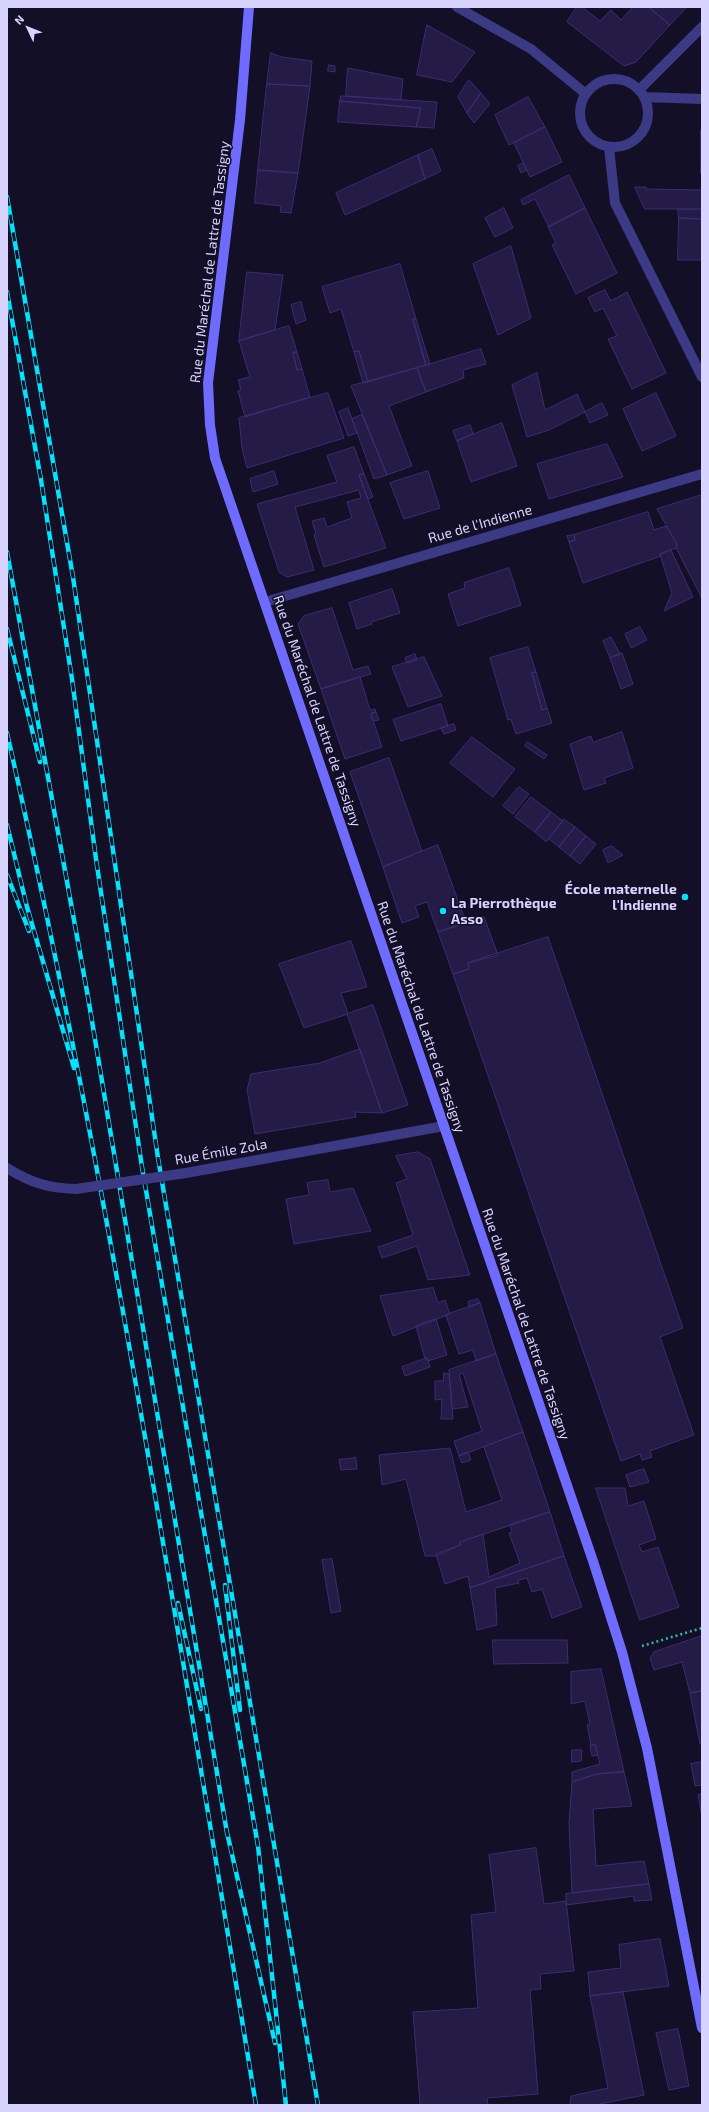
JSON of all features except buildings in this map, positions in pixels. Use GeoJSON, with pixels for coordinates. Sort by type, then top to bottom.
{"type":"FeatureCollection","features":[{"type":"Feature","properties":{"kind":"main road","name":"Rue du Maréchal de Lattre de Tassigny"},"geometry":{"type":"LineString","coordinates":[[249,7],[240,120],[209,376],[210,425],[215,458],[224,488],[265,602],[593,1561],[622,1652],[646,1748],[702,2028]]}},
{"type":"Feature","properties":{"kind":"street"},"geometry":{"type":"LineString","coordinates":[[457,7],[531,49],[586,94]]}},
{"type":"Feature","properties":{"kind":"street"},"geometry":{"type":"LineString","coordinates":[[642,93],[702,27]]}},
{"type":"Feature","properties":{"kind":"street"},"geometry":{"type":"LineString","coordinates":[[611,79],[622,79],[631,83],[642,93],[648,107],[648,118],[645,128],[639,137],[620,147],[609,147],[598,144],[589,136],[583,127],[580,116],[581,104],[586,94],[593,86],[611,79]]}},
{"type":"Feature","properties":{"kind":"street"},"geometry":{"type":"LineString","coordinates":[[642,93],[702,99]]}},
{"type":"Feature","properties":{"kind":"street"},"geometry":{"type":"LineString","coordinates":[[609,147],[615,203],[702,376]]}},
{"type":"Feature","properties":{"kind":"street","name":"Rue de l'Indienne"},"geometry":{"type":"LineString","coordinates":[[265,602],[702,474]]}},
{"type":"Feature","properties":{"kind":"street","name":"Rue Émile Zola"},"geometry":{"type":"LineString","coordinates":[[7,1168],[35,1183],[54,1188],[76,1189],[186,1173],[444,1126]]}},
{"type":"Feature","properties":{"kind":"path"},"geometry":{"type":"LineString","coordinates":[[622,1652],[702,1628]]}},
{"type":"Feature","properties":{"kind":"railway"},"geometry":{"type":"LineString","coordinates":[[7,197],[73,577],[158,1158],[318,2105]]}},
{"type":"Feature","properties":{"kind":"railway"},"geometry":{"type":"LineString","coordinates":[[7,292],[41,480],[72,679],[96,859],[142,1167],[258,1846],[286,2105]]}},
{"type":"Feature","properties":{"kind":"railway"},"geometry":{"type":"LineString","coordinates":[[7,552],[88,997],[227,1833]]}},
{"type":"Feature","properties":{"kind":"railway"},"geometry":{"type":"LineString","coordinates":[[7,629],[40,762]]}},
{"type":"Feature","properties":{"kind":"railway"},"geometry":{"type":"LineString","coordinates":[[7,733],[79,1074],[111,1246],[142,1417],[256,2105]]}},
{"type":"Feature","properties":{"kind":"railway"},"geometry":{"type":"LineString","coordinates":[[7,825],[27,907],[74,1068]]}},
{"type":"Feature","properties":{"kind":"railway"},"geometry":{"type":"LineString","coordinates":[[7,875],[29,931]]}},
{"type":"Feature","properties":{"kind":"railway"},"geometry":{"type":"LineString","coordinates":[[225,1585],[240,1710]]}},
{"type":"Feature","properties":{"kind":"railway"},"geometry":{"type":"LineString","coordinates":[[178,1603],[201,1709]]}},
{"type":"Feature","properties":{"kind":"railway"},"geometry":{"type":"LineString","coordinates":[[226,1828],[275,2043]]}},
{"type":"Feature","properties":{"kind":"place","name":"École maternelle l'Indienne"},"geometry":{"type":"Point","coordinates":[685,897]}},
{"type":"Feature","properties":{"kind":"place","name":"La Pierrothèque Asso"},"geometry":{"type":"Point","coordinates":[443,911]}}]}
